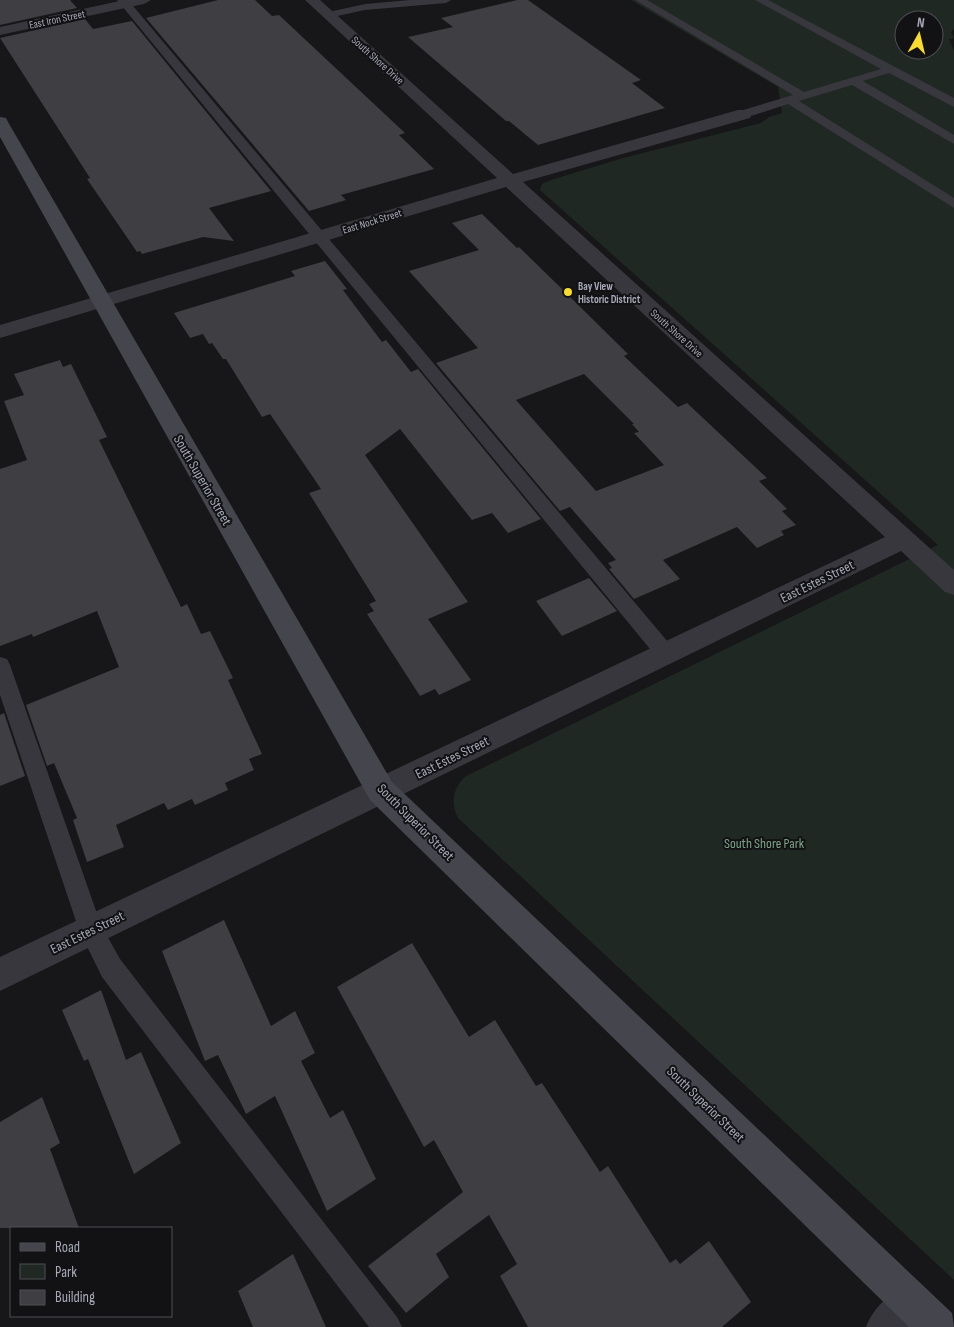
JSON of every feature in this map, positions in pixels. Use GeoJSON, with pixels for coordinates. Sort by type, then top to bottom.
{"type":"FeatureCollection","features":[{"type":"Feature","properties":{"kind":"street","name":"East Iron Street"},"geometry":{"type":"LineString","coordinates":[[0,31],[123,2],[144,0]]}},
{"type":"Feature","properties":{"kind":"street","name":"South Shore Drive"},"geometry":{"type":"LineString","coordinates":[[312,0],[954,585]]}},
{"type":"Feature","properties":{"kind":"street","name":"East Nock Street"},"geometry":{"type":"LineString","coordinates":[[0,332],[510,180],[744,114]]}},
{"type":"Feature","properties":{"kind":"street","name":"South Superior Street"},"geometry":{"type":"LineString","coordinates":[[0,122],[381,791],[912,1319]]}},
{"type":"Feature","properties":{"kind":"street","name":"East Estes Street"},"geometry":{"type":"LineString","coordinates":[[0,974],[904,540]]}},
{"type":"Feature","properties":{"kind":"lane"},"geometry":{"type":"LineString","coordinates":[[328,15],[361,3],[446,0]]}},
{"type":"Feature","properties":{"kind":"lane"},"geometry":{"type":"LineString","coordinates":[[640,0],[803,96]]}},
{"type":"Feature","properties":{"kind":"lane"},"geometry":{"type":"LineString","coordinates":[[760,0],[888,70],[908,78],[954,103]]}},
{"type":"Feature","properties":{"kind":"lane"},"geometry":{"type":"LineString","coordinates":[[123,2],[666,654]]}},
{"type":"Feature","properties":{"kind":"lane"},"geometry":{"type":"LineString","coordinates":[[744,114],[888,70]]}},
{"type":"Feature","properties":{"kind":"lane"},"geometry":{"type":"LineString","coordinates":[[854,81],[954,140]]}},
{"type":"Feature","properties":{"kind":"lane"},"geometry":{"type":"LineString","coordinates":[[789,100],[954,204]]}},
{"type":"Feature","properties":{"kind":"lane"},"geometry":{"type":"LineString","coordinates":[[0,665],[92,930],[111,968],[387,1327]]}},
{"type":"Feature","properties":{"kind":"green space","name":"South Shore Park"},"geometry":{"type":"Polygon","coordinates":[[[631,0],[954,0],[954,29],[951,32],[954,38],[949,39],[954,51],[954,1280],[458,818],[454,807],[456,790],[466,776],[938,545],[540,190],[542,184],[551,180],[623,158],[761,123],[769,117],[782,113],[778,87],[631,0]]]}},
{"type":"Feature","properties":{"kind":"building"},"geometry":{"type":"Polygon","coordinates":[[[0,0],[70,0],[77,8],[0,25],[0,0]]]}},
{"type":"Feature","properties":{"kind":"building"},"geometry":{"type":"Polygon","coordinates":[[[218,0],[255,0],[272,16],[279,15],[405,133],[399,135],[434,169],[341,195],[346,200],[309,211],[146,18],[218,0]]]}},
{"type":"Feature","properties":{"kind":"building"},"geometry":{"type":"Polygon","coordinates":[[[517,0],[528,0],[641,80],[632,83],[665,108],[538,145],[509,121],[506,121],[408,37],[453,27],[441,18],[517,0]]]}},
{"type":"Feature","properties":{"kind":"building"},"geometry":{"type":"Polygon","coordinates":[[[85,19],[93,29],[132,21],[271,191],[209,208],[234,241],[203,237],[142,254],[140,251],[137,252],[87,179],[90,178],[0,38],[85,19]]]}},
{"type":"Feature","properties":{"kind":"building"},"geometry":{"type":"Polygon","coordinates":[[[482,214],[559,286],[628,354],[624,356],[678,407],[687,403],[767,478],[759,481],[787,509],[782,511],[796,525],[781,531],[784,535],[757,548],[737,527],[663,560],[680,579],[634,599],[609,569],[612,568],[608,563],[616,560],[570,507],[560,511],[436,363],[478,348],[409,271],[479,250],[452,223],[482,214]],[[584,374],[516,400],[596,491],[664,465],[634,433],[639,432],[632,424],[634,424],[584,374]]]}},
{"type":"Feature","properties":{"kind":"building"},"geometry":{"type":"Polygon","coordinates":[[[325,261],[347,289],[343,290],[382,342],[386,340],[411,372],[418,369],[541,519],[508,533],[492,513],[472,520],[400,429],[365,455],[468,602],[428,619],[471,680],[439,695],[435,689],[420,696],[367,614],[374,611],[369,604],[376,601],[309,493],[321,489],[270,414],[262,417],[226,359],[223,359],[212,343],[209,344],[203,334],[190,338],[174,313],[295,276],[291,271],[325,261]]]}},
{"type":"Feature","properties":{"kind":"building"},"geometry":{"type":"Polygon","coordinates":[[[60,360],[63,367],[71,364],[107,437],[99,440],[181,607],[187,604],[201,634],[210,631],[233,678],[228,680],[262,754],[249,759],[254,770],[225,783],[228,790],[195,805],[192,799],[168,810],[164,803],[116,825],[124,847],[87,862],[73,820],[77,818],[54,763],[47,766],[26,705],[119,667],[97,611],[33,637],[32,634],[0,646],[0,469],[27,460],[4,401],[24,395],[14,374],[60,360]]]}},
{"type":"Feature","properties":{"kind":"building"},"geometry":{"type":"Polygon","coordinates":[[[589,578],[617,611],[562,636],[536,601],[589,578]]]}},
{"type":"Feature","properties":{"kind":"building"},"geometry":{"type":"Polygon","coordinates":[[[4,713],[25,776],[0,786],[0,715],[4,713]]]}},
{"type":"Feature","properties":{"kind":"building"},"geometry":{"type":"Polygon","coordinates":[[[224,920],[271,1026],[295,1011],[315,1053],[301,1061],[330,1118],[343,1110],[376,1179],[327,1211],[275,1096],[246,1114],[218,1055],[205,1061],[162,951],[224,920]]]}},
{"type":"Feature","properties":{"kind":"building"},"geometry":{"type":"Polygon","coordinates":[[[412,943],[469,1037],[495,1020],[536,1086],[542,1083],[600,1172],[608,1166],[670,1263],[676,1259],[680,1264],[709,1241],[751,1302],[722,1327],[528,1327],[500,1276],[517,1264],[489,1215],[436,1254],[449,1277],[406,1313],[368,1266],[463,1192],[434,1140],[424,1147],[337,987],[412,943]]]}},
{"type":"Feature","properties":{"kind":"building"},"geometry":{"type":"Polygon","coordinates":[[[101,990],[126,1060],[141,1052],[181,1143],[134,1174],[88,1059],[84,1061],[62,1010],[101,990]]]}},
{"type":"Feature","properties":{"kind":"building"},"geometry":{"type":"Polygon","coordinates":[[[42,1097],[60,1143],[50,1149],[79,1227],[0,1228],[0,1122],[42,1097]]]}},
{"type":"Feature","properties":{"kind":"building"},"geometry":{"type":"Polygon","coordinates":[[[293,1254],[326,1327],[253,1327],[238,1291],[293,1254]]]}},
{"type":"Feature","properties":{"kind":"place","name":"Bay View Historic District"},"geometry":{"type":"Point","coordinates":[568,292]}}]}
